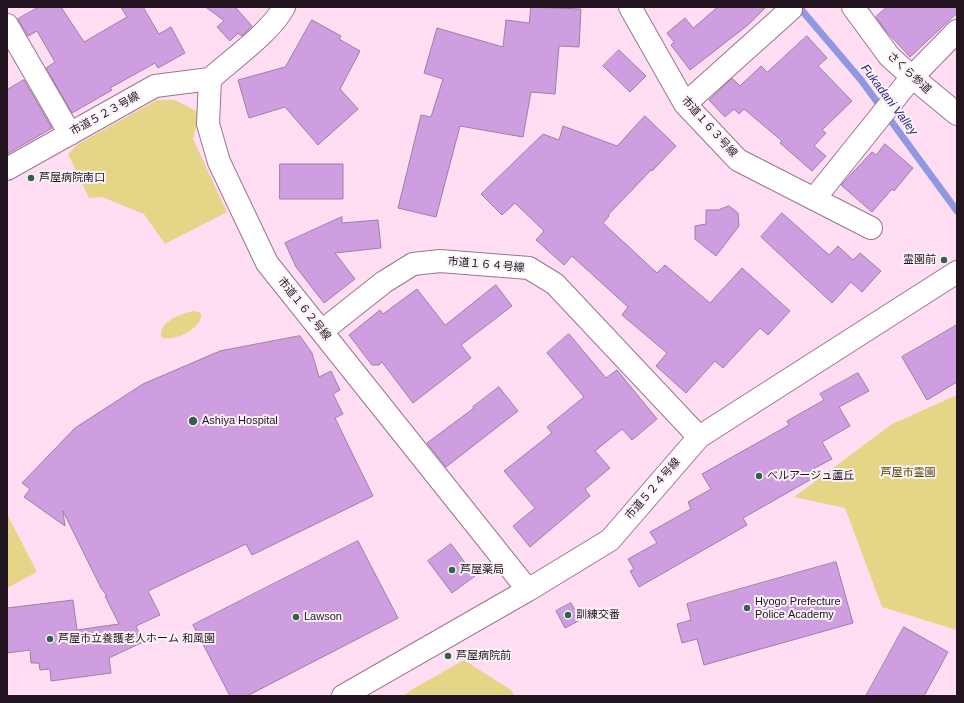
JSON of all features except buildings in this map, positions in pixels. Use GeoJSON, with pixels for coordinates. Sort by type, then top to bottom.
{"type":"FeatureCollection","features":[{"type":"Feature","properties":{"kind":"street"},"geometry":{"type":"LineString","coordinates":[[210,79],[280,16],[284,7]]}},
{"type":"Feature","properties":{"kind":"street","name":"市道１６３号線"},"geometry":{"type":"LineString","coordinates":[[630,7],[685,104],[738,160],[871,228]]}},
{"type":"Feature","properties":{"kind":"street","name":"さくら参道"},"geometry":{"type":"LineString","coordinates":[[853,7],[890,56],[912,77],[957,114]]}},
{"type":"Feature","properties":{"kind":"street"},"geometry":{"type":"LineString","coordinates":[[685,104],[791,9]]}},
{"type":"Feature","properties":{"kind":"street"},"geometry":{"type":"LineString","coordinates":[[7,25],[70,134]]}},
{"type":"Feature","properties":{"kind":"street"},"geometry":{"type":"LineString","coordinates":[[814,199],[912,77],[957,31]]}},
{"type":"Feature","properties":{"kind":"street","name":"市道５２３号線"},"geometry":{"type":"LineString","coordinates":[[7,169],[156,86],[210,79]]}},
{"type":"Feature","properties":{"kind":"street","name":"市道１６２号線"},"geometry":{"type":"LineString","coordinates":[[210,79],[208,124],[219,162],[267,263],[528,590]]}},
{"type":"Feature","properties":{"kind":"street","name":"市道１６４号線"},"geometry":{"type":"LineString","coordinates":[[322,331],[384,282],[413,264],[440,261],[529,268],[555,284],[699,437]]}},
{"type":"Feature","properties":{"kind":"street","name":"市道５２４号線"},"geometry":{"type":"LineString","coordinates":[[343,696],[528,590],[610,540],[699,437],[957,272]]}},
{"type":"Feature","properties":{"kind":"green space"},"geometry":{"type":"Polygon","coordinates":[[[157,100],[175,100],[200,113],[193,139],[227,212],[165,244],[144,214],[102,197],[89,198],[68,154],[78,144],[157,100]]]}},
{"type":"Feature","properties":{"kind":"green space"},"geometry":{"type":"Polygon","coordinates":[[[194,311],[201,313],[201,319],[193,329],[173,338],[161,337],[161,331],[167,322],[178,316],[194,311]]]}},
{"type":"Feature","properties":{"kind":"green space","name":"芦屋市霊園"},"geometry":{"type":"Polygon","coordinates":[[[957,395],[957,630],[882,607],[845,508],[794,497],[892,424],[957,395]]]}},
{"type":"Feature","properties":{"kind":"green space"},"geometry":{"type":"Polygon","coordinates":[[[7,514],[37,572],[7,588],[7,514]]]}},
{"type":"Feature","properties":{"kind":"green space"},"geometry":{"type":"Polygon","coordinates":[[[464,660],[511,690],[515,696],[403,696],[411,690],[464,660]]]}},
{"type":"Feature","properties":{"kind":"waterway","name":"Fukadani Valley"},"geometry":{"type":"LineString","coordinates":[[799,7],[861,80],[957,211]]}},
{"type":"Feature","properties":{"kind":"place","name":"芦屋病院南口"},"geometry":{"type":"Point","coordinates":[31,178]}},
{"type":"Feature","properties":{"kind":"place","name":"霊園前"},"geometry":{"type":"Point","coordinates":[944,260]}},
{"type":"Feature","properties":{"kind":"place","name":"Ashiya Hospital"},"geometry":{"type":"Point","coordinates":[193,421]}},
{"type":"Feature","properties":{"kind":"place","name":"ベルアージュ蘆丘"},"geometry":{"type":"Point","coordinates":[759,476]}},
{"type":"Feature","properties":{"kind":"place","name":"芦屋薬局"},"geometry":{"type":"Point","coordinates":[452,570]}},
{"type":"Feature","properties":{"kind":"place","name":"Hyogo Prefecture Police Academy"},"geometry":{"type":"Point","coordinates":[747,608]}},
{"type":"Feature","properties":{"kind":"place","name":"訓練交番"},"geometry":{"type":"Point","coordinates":[568,615]}},
{"type":"Feature","properties":{"kind":"place","name":"Lawson"},"geometry":{"type":"Point","coordinates":[296,617]}},
{"type":"Feature","properties":{"kind":"place","name":"芦屋市立養護老人ホーム 和風園"},"geometry":{"type":"Point","coordinates":[50,639]}},
{"type":"Feature","properties":{"kind":"place","name":"芦屋病院前"},"geometry":{"type":"Point","coordinates":[448,656]}}]}
